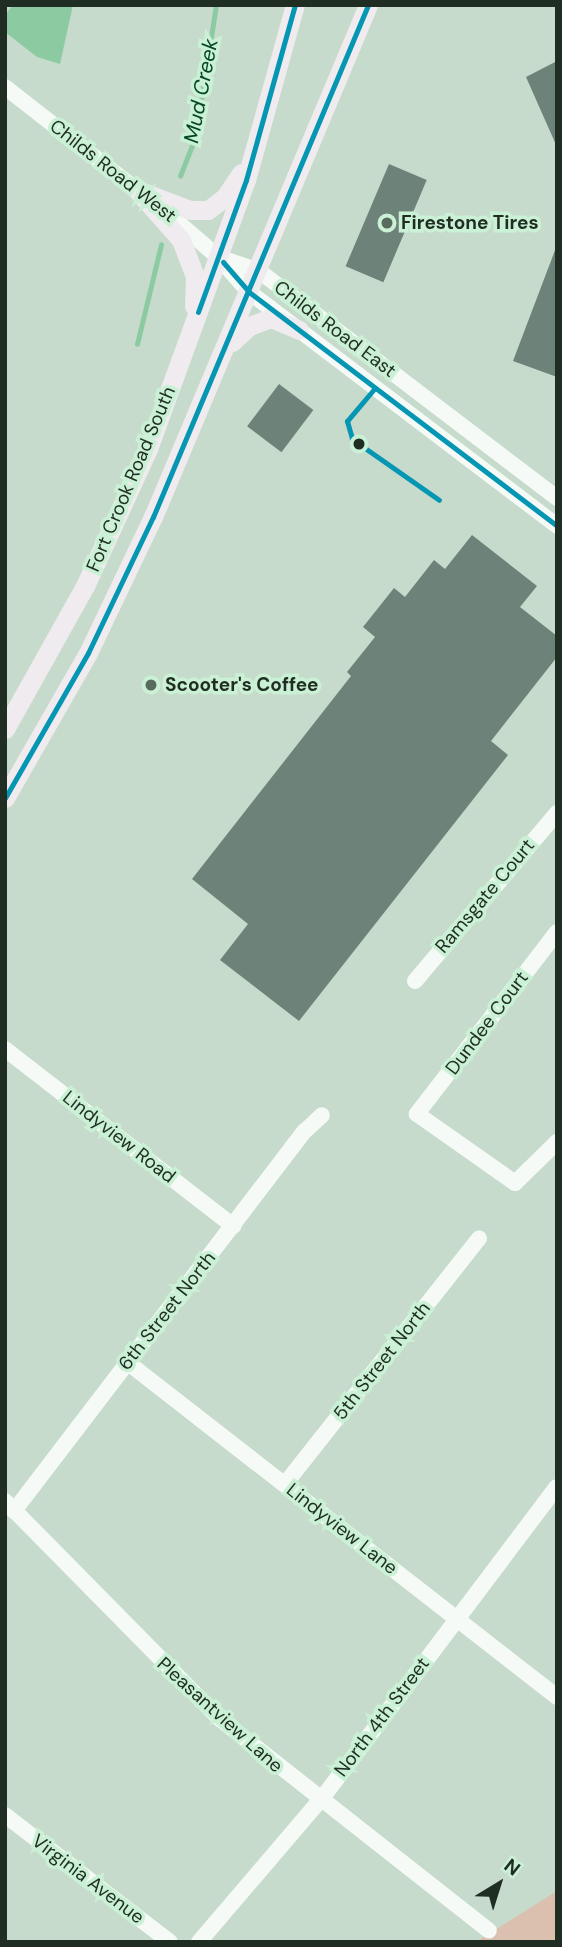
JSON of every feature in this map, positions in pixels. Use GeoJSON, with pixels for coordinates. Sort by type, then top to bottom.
{"type":"FeatureCollection","features":[{"type":"Feature","properties":{"kind":"main road"},"geometry":{"type":"LineString","coordinates":[[137,190],[190,210],[208,210],[235,184],[256,148],[295,5]]}},
{"type":"Feature","properties":{"kind":"main road"},"geometry":{"type":"LineString","coordinates":[[5,798],[121,585],[259,271],[368,5]]}},
{"type":"Feature","properties":{"kind":"main road","name":"Fort Crook Road South"},"geometry":{"type":"LineString","coordinates":[[5,729],[61,635],[119,517],[191,332],[256,148]]}},
{"type":"Feature","properties":{"kind":"main road"},"geometry":{"type":"LineString","coordinates":[[137,190],[181,240],[192,264],[196,295],[191,332]]}},
{"type":"Feature","properties":{"kind":"main road"},"geometry":{"type":"LineString","coordinates":[[226,347],[260,320],[271,318],[299,330]]}},
{"type":"Feature","properties":{"kind":"street","name":"Childs Road West"},"geometry":{"type":"LineString","coordinates":[[5,87],[218,257]]}},
{"type":"Feature","properties":{"kind":"street","name":"Childs Road East"},"geometry":{"type":"LineString","coordinates":[[218,257],[259,271],[557,498]]}},
{"type":"Feature","properties":{"kind":"street","name":"Childs Road East"},"geometry":{"type":"LineString","coordinates":[[218,257],[249,292],[557,526]]}},
{"type":"Feature","properties":{"kind":"street","name":"Ramsgate Court"},"geometry":{"type":"LineString","coordinates":[[415,981],[557,813]]}},
{"type":"Feature","properties":{"kind":"street","name":"Dundee Court"},"geometry":{"type":"LineString","coordinates":[[557,932],[417,1114],[515,1183],[557,1142]]}},
{"type":"Feature","properties":{"kind":"street","name":"Lindyview Road"},"geometry":{"type":"LineString","coordinates":[[5,1049],[233,1226]]}},
{"type":"Feature","properties":{"kind":"street","name":"6th Street North"},"geometry":{"type":"LineString","coordinates":[[10,1506],[322,1115]]}},
{"type":"Feature","properties":{"kind":"street","name":"5th Street North"},"geometry":{"type":"LineString","coordinates":[[285,1485],[479,1238]]}},
{"type":"Feature","properties":{"kind":"street","name":"Lindyview Lane"},"geometry":{"type":"LineString","coordinates":[[127,1362],[557,1696]]}},
{"type":"Feature","properties":{"kind":"street","name":"North 4th Street"},"geometry":{"type":"LineString","coordinates":[[199,1942],[323,1797],[557,1487]]}},
{"type":"Feature","properties":{"kind":"street","name":"Pleasantview Lane"},"geometry":{"type":"LineString","coordinates":[[10,1506],[220,1719],[290,1778],[323,1797],[489,1931]]}},
{"type":"Feature","properties":{"kind":"street","name":"Virginia Avenue"},"geometry":{"type":"LineString","coordinates":[[5,1815],[170,1942]]}},
{"type":"Feature","properties":{"kind":"shaded area"},"geometry":{"type":"Polygon","coordinates":[[[13,5],[73,5],[60,64],[37,57],[5,32],[5,15],[13,5]]]}},
{"type":"Feature","properties":{"kind":"shaded area"},"geometry":{"type":"Polygon","coordinates":[[[557,1891],[557,1942],[476,1942],[557,1891]]]}},
{"type":"Feature","properties":{"kind":"building"},"geometry":{"type":"Polygon","coordinates":[[[557,61],[557,147],[526,77],[557,61]]]}},
{"type":"Feature","properties":{"kind":"building","name":"Firestone Tires"},"geometry":{"type":"Polygon","coordinates":[[[389,164],[427,180],[383,282],[346,266],[389,164]]]}},
{"type":"Feature","properties":{"kind":"building"},"geometry":{"type":"Polygon","coordinates":[[[557,245],[557,377],[513,361],[557,245]]]}},
{"type":"Feature","properties":{"kind":"building"},"geometry":{"type":"Polygon","coordinates":[[[279,384],[313,410],[281,452],[247,426],[279,384]]]}},
{"type":"Feature","properties":{"kind":"building"},"geometry":{"type":"Polygon","coordinates":[[[472,535],[537,586],[520,607],[557,636],[557,657],[491,741],[508,755],[299,1021],[220,960],[248,924],[192,879],[351,676],[347,672],[375,637],[363,627],[394,588],[405,597],[434,560],[445,569],[472,535]]]}},
{"type":"Feature","properties":{"kind":"waterway","name":"Mud Creek"},"geometry":{"type":"LineString","coordinates":[[180,176],[195,138],[216,5]]}},
{"type":"Feature","properties":{"kind":"waterway","name":"Mud Creek"},"geometry":{"type":"LineString","coordinates":[[137,344],[161,245]]}},
{"type":"Feature","properties":{"kind":"transit line"},"geometry":{"type":"LineString","coordinates":[[198,312],[246,180],[295,5]]}},
{"type":"Feature","properties":{"kind":"transit line"},"geometry":{"type":"LineString","coordinates":[[5,798],[88,653],[153,517],[368,5]]}},
{"type":"Feature","properties":{"kind":"transit line"},"geometry":{"type":"LineString","coordinates":[[223,262],[249,292],[557,526]]}},
{"type":"Feature","properties":{"kind":"transit line"},"geometry":{"type":"LineString","coordinates":[[374,389],[347,421],[352,439],[439,500]]}},
{"type":"Feature","properties":{"kind":"place","name":"Firestone Tires"},"geometry":{"type":"Point","coordinates":[387,223]}},
{"type":"Feature","properties":{"kind":"place","name":"Scooter's Coffee"},"geometry":{"type":"Point","coordinates":[151,685]}}]}
